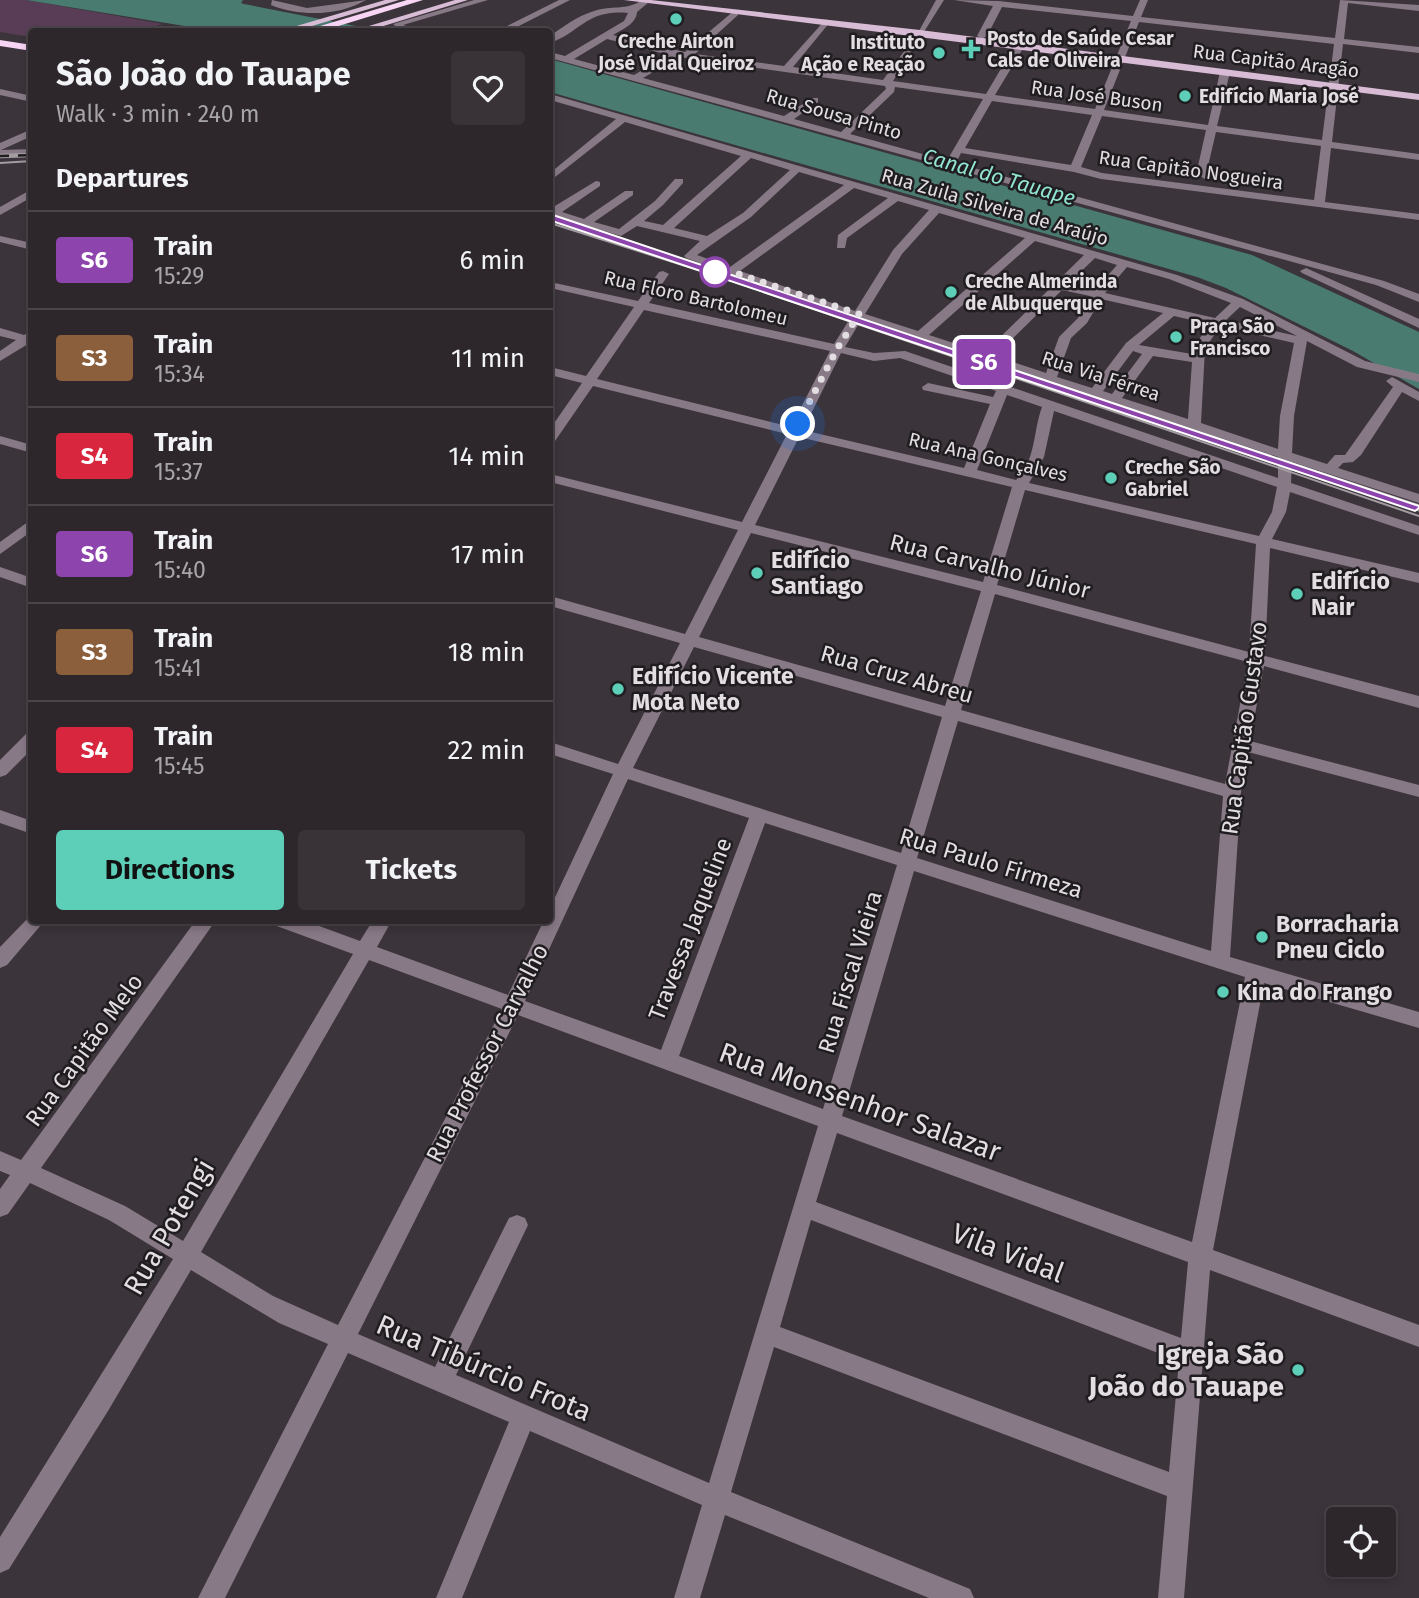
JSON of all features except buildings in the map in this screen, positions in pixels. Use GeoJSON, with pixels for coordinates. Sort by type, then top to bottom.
{"type":"FeatureCollection","features":[{"type":"Feature","properties":{"kind":"highway"},"geometry":{"type":"LineString","coordinates":[[319,28],[418,0]]}},
{"type":"Feature","properties":{"kind":"highway"},"geometry":{"type":"LineString","coordinates":[[340,28],[437,0]]}},
{"type":"Feature","properties":{"kind":"highway"},"geometry":{"type":"LineString","coordinates":[[0,37],[28,41]]}},
{"type":"Feature","properties":{"kind":"highway"},"geometry":{"type":"LineString","coordinates":[[0,43],[28,47]]}},
{"type":"Feature","properties":{"kind":"main road"},"geometry":{"type":"LineString","coordinates":[[294,28],[395,0]]}},
{"type":"Feature","properties":{"kind":"main road"},"geometry":{"type":"LineString","coordinates":[[366,28],[464,0]]}},
{"type":"Feature","properties":{"kind":"main road","name":"Rua Capitão Aragão"},"geometry":{"type":"LineString","coordinates":[[628,0],[921,31],[1333,84]]}},
{"type":"Feature","properties":{"kind":"main road","name":"Rua Capitão Aragão"},"geometry":{"type":"LineString","coordinates":[[660,0],[826,22],[982,36],[1419,95]]}},
{"type":"Feature","properties":{"kind":"street"},"geometry":{"type":"LineString","coordinates":[[275,2],[315,13],[362,0]]}},
{"type":"Feature","properties":{"kind":"street"},"geometry":{"type":"LineString","coordinates":[[405,28],[397,24],[484,0]]}},
{"type":"Feature","properties":{"kind":"street"},"geometry":{"type":"LineString","coordinates":[[507,28],[566,0]]}},
{"type":"Feature","properties":{"kind":"street"},"geometry":{"type":"LineString","coordinates":[[636,78],[683,54],[736,11],[743,0]]}},
{"type":"Feature","properties":{"kind":"street"},"geometry":{"type":"LineString","coordinates":[[843,135],[891,90],[888,80],[940,0]]}},
{"type":"Feature","properties":{"kind":"street"},"geometry":{"type":"LineString","coordinates":[[958,0],[1419,50]]}},
{"type":"Feature","properties":{"kind":"street"},"geometry":{"type":"LineString","coordinates":[[1075,169],[1144,0]]}},
{"type":"Feature","properties":{"kind":"street"},"geometry":{"type":"LineString","coordinates":[[1319,203],[1344,0],[1419,8]]}},
{"type":"Feature","properties":{"kind":"street"},"geometry":{"type":"LineString","coordinates":[[567,59],[631,20],[634,11],[645,2]]}},
{"type":"Feature","properties":{"kind":"street"},"geometry":{"type":"LineString","coordinates":[[982,36],[999,4]]}},
{"type":"Feature","properties":{"kind":"street"},"geometry":{"type":"LineString","coordinates":[[553,38],[581,20],[612,8],[634,11]]}},
{"type":"Feature","properties":{"kind":"street"},"geometry":{"type":"LineString","coordinates":[[787,69],[826,22]]}},
{"type":"Feature","properties":{"kind":"street","name":"Rua José Buson"},"geometry":{"type":"LineString","coordinates":[[607,36],[683,54],[890,85],[1419,157]]}},
{"type":"Feature","properties":{"kind":"street"},"geometry":{"type":"LineString","coordinates":[[553,45],[577,49]]}},
{"type":"Feature","properties":{"kind":"street"},"geometry":{"type":"LineString","coordinates":[[947,164],[959,150],[1020,45]]}},
{"type":"Feature","properties":{"kind":"street","name":"Rua Sousa Pinto"},"geometry":{"type":"LineString","coordinates":[[553,56],[1380,283],[1419,298]]}},
{"type":"Feature","properties":{"kind":"street"},"geometry":{"type":"LineString","coordinates":[[1205,176],[1203,166],[1225,72]]}},
{"type":"Feature","properties":{"kind":"street"},"geometry":{"type":"LineString","coordinates":[[3,95],[28,98]]}},
{"type":"Feature","properties":{"kind":"street","name":"Rua Zuila Silveira de Araújo"},"geometry":{"type":"LineString","coordinates":[[553,98],[1091,256],[1173,277],[1240,302],[1303,338],[1361,364],[1419,378]]}},
{"type":"Feature","properties":{"kind":"street"},"geometry":{"type":"LineString","coordinates":[[787,119],[815,100]]}},
{"type":"Feature","properties":{"kind":"street"},"geometry":{"type":"LineString","coordinates":[[553,176],[624,118]]}},
{"type":"Feature","properties":{"kind":"street"},"geometry":{"type":"LineString","coordinates":[[0,147],[28,134]]}},
{"type":"Feature","properties":{"kind":"street","name":"Rua Capitão Nogueira"},"geometry":{"type":"LineString","coordinates":[[959,150],[1147,183],[1419,217]]}},
{"type":"Feature","properties":{"kind":"street"},"geometry":{"type":"LineString","coordinates":[[0,153],[28,152]]}},
{"type":"Feature","properties":{"kind":"street"},"geometry":{"type":"LineString","coordinates":[[666,229],[748,155]]}},
{"type":"Feature","properties":{"kind":"street"},"geometry":{"type":"LineString","coordinates":[[636,222],[710,240],[747,215],[797,169]]}},
{"type":"Feature","properties":{"kind":"street"},"geometry":{"type":"LineString","coordinates":[[553,213],[618,234],[636,222],[679,181]]}},
{"type":"Feature","properties":{"kind":"street"},"geometry":{"type":"LineString","coordinates":[[553,212],[596,184]]}},
{"type":"Feature","properties":{"kind":"street"},"geometry":{"type":"LineString","coordinates":[[730,272],[851,185]]}},
{"type":"Feature","properties":{"kind":"street"},"geometry":{"type":"LineString","coordinates":[[585,223],[629,193]]}},
{"type":"Feature","properties":{"kind":"street"},"geometry":{"type":"LineString","coordinates":[[0,212],[28,194]]}},
{"type":"Feature","properties":{"kind":"street"},"geometry":{"type":"LineString","coordinates":[[841,246],[842,237],[895,198]]}},
{"type":"Feature","properties":{"kind":"street","name":"Rua Professor Carvalho"},"geometry":{"type":"LineString","coordinates":[[553,921],[624,771],[837,349],[897,251],[936,210]]}},
{"type":"Feature","properties":{"kind":"street"},"geometry":{"type":"LineString","coordinates":[[921,335],[1031,238]]}},
{"type":"Feature","properties":{"kind":"street"},"geometry":{"type":"LineString","coordinates":[[0,239],[28,246]]}},
{"type":"Feature","properties":{"kind":"street","name":"Rua Via Férrea"},"geometry":{"type":"LineString","coordinates":[[710,240],[690,256],[857,317],[921,335],[1419,499]]}},
{"type":"Feature","properties":{"kind":"street","name":"Rua Sousa Pinto"},"geometry":{"type":"LineString","coordinates":[[1271,255],[1419,324]]}},
{"type":"Feature","properties":{"kind":"street"},"geometry":{"type":"LineString","coordinates":[[986,358],[1091,256]]}},
{"type":"Feature","properties":{"kind":"street"},"geometry":{"type":"LineString","coordinates":[[1050,379],[1065,337],[1083,320],[1097,295],[1123,265]]}},
{"type":"Feature","properties":{"kind":"street"},"geometry":{"type":"LineString","coordinates":[[553,434],[663,274]]}},
{"type":"Feature","properties":{"kind":"street","name":"Rua Floro Bartolomeu"},"geometry":{"type":"LineString","coordinates":[[553,286],[874,357]]}},
{"type":"Feature","properties":{"kind":"street"},"geometry":{"type":"LineString","coordinates":[[1061,286],[1216,323],[1303,338]]}},
{"type":"Feature","properties":{"kind":"street"},"geometry":{"type":"LineString","coordinates":[[1194,427],[1199,349],[1216,323],[1240,302]]}},
{"type":"Feature","properties":{"kind":"street"},"geometry":{"type":"LineString","coordinates":[[1094,394],[1130,346],[1171,312]]}},
{"type":"Feature","properties":{"kind":"street"},"geometry":{"type":"LineString","coordinates":[[0,332],[28,338]]}},
{"type":"Feature","properties":{"kind":"street","name":"Rua Capitão Gustavo"},"geometry":{"type":"LineString","coordinates":[[1220,961],[1232,792],[1257,658],[1263,542],[1272,531],[1286,486],[1287,418],[1303,338]]}},
{"type":"Feature","properties":{"kind":"street"},"geometry":{"type":"LineString","coordinates":[[0,358],[28,339]]}},
{"type":"Feature","properties":{"kind":"street"},"geometry":{"type":"LineString","coordinates":[[1130,346],[1150,352],[1199,359]]}},
{"type":"Feature","properties":{"kind":"street"},"geometry":{"type":"LineString","coordinates":[[1114,400],[1150,352]]}},
{"type":"Feature","properties":{"kind":"street","name":"Rua Via Férrea"},"geometry":{"type":"LineString","coordinates":[[874,357],[901,354],[1419,531]]}},
{"type":"Feature","properties":{"kind":"street"},"geometry":{"type":"LineString","coordinates":[[1361,364],[1419,397]]}},
{"type":"Feature","properties":{"kind":"street","name":"Rua Ana Gonçalves"},"geometry":{"type":"LineString","coordinates":[[553,372],[794,432],[1419,578]]}},
{"type":"Feature","properties":{"kind":"street"},"geometry":{"type":"LineString","coordinates":[[1330,469],[1340,458],[1349,459],[1356,452],[1400,386]]}},
{"type":"Feature","properties":{"kind":"street"},"geometry":{"type":"LineString","coordinates":[[928,387],[997,402]]}},
{"type":"Feature","properties":{"kind":"street"},"geometry":{"type":"LineString","coordinates":[[969,472],[998,408],[997,402],[1004,387]]}},
{"type":"Feature","properties":{"kind":"street","name":"Rua Fiscal Vieira"},"geometry":{"type":"LineString","coordinates":[[687,1598],[832,1121],[1020,484],[1029,477],[1040,447],[1044,417],[1050,403]]}},
{"type":"Feature","properties":{"kind":"street"},"geometry":{"type":"LineString","coordinates":[[0,440],[28,448]]}},
{"type":"Feature","properties":{"kind":"street","name":"Rua Carvalho Júnior"},"geometry":{"type":"LineString","coordinates":[[553,479],[989,588],[1419,702]]}},
{"type":"Feature","properties":{"kind":"street"},"geometry":{"type":"LineString","coordinates":[[0,550],[28,526]]}},
{"type":"Feature","properties":{"kind":"street"},"geometry":{"type":"LineString","coordinates":[[0,572],[28,582]]}},
{"type":"Feature","properties":{"kind":"street","name":"Rua Cruz Abreu"},"geometry":{"type":"LineString","coordinates":[[553,602],[1232,792]]}},
{"type":"Feature","properties":{"kind":"street"},"geometry":{"type":"LineString","coordinates":[[0,771],[28,741]]}},
{"type":"Feature","properties":{"kind":"street"},"geometry":{"type":"LineString","coordinates":[[1240,744],[1419,791]]}},
{"type":"Feature","properties":{"kind":"street","name":"Rua Paulo Firmeza"},"geometry":{"type":"LineString","coordinates":[[553,749],[1256,973],[1419,1020]]}},
{"type":"Feature","properties":{"kind":"street","name":"Travessa Jaqueline"},"geometry":{"type":"LineString","coordinates":[[667,1060],[760,814]]}},
{"type":"Feature","properties":{"kind":"street"},"geometry":{"type":"LineString","coordinates":[[0,816],[28,826]]}},
{"type":"Feature","properties":{"kind":"street"},"geometry":{"type":"LineString","coordinates":[[0,960],[31,924]]}},
{"type":"Feature","properties":{"kind":"street","name":"Rua Capitão Melo"},"geometry":{"type":"LineString","coordinates":[[0,1207],[204,924]]}},
{"type":"Feature","properties":{"kind":"street","name":"Rua Monsenhor Salazar"},"geometry":{"type":"LineString","coordinates":[[292,924],[1419,1336]]}},
{"type":"Feature","properties":{"kind":"street","name":"Rua Potengi"},"geometry":{"type":"LineString","coordinates":[[0,1560],[39,1501],[186,1256],[381,924]]}},
{"type":"Feature","properties":{"kind":"street","name":"Rua Professor Carvalho"},"geometry":{"type":"LineString","coordinates":[[211,1598],[514,1004],[552,924]]}},
{"type":"Feature","properties":{"kind":"street"},"geometry":{"type":"LineString","coordinates":[[1171,1598],[1200,1257],[1256,973]]}},
{"type":"Feature","properties":{"kind":"street","name":"Rua Tibúrcio Frota"},"geometry":{"type":"LineString","coordinates":[[0,1161],[119,1214],[240,1291],[341,1340],[717,1499],[961,1598]]}},
{"type":"Feature","properties":{"kind":"street","name":"Vila Vidal"},"geometry":{"type":"LineString","coordinates":[[804,1207],[1192,1354]]}},
{"type":"Feature","properties":{"kind":"street"},"geometry":{"type":"LineString","coordinates":[[440,1382],[517,1225]]}},
{"type":"Feature","properties":{"kind":"street"},"geometry":{"type":"LineString","coordinates":[[766,1333],[1181,1489]]}},
{"type":"Feature","properties":{"kind":"street"},"geometry":{"type":"LineString","coordinates":[[449,1598],[523,1418]]}},
{"type":"Feature","properties":{"kind":"shaded area"},"geometry":{"type":"Polygon","coordinates":[[[0,0],[26,0],[163,24],[149,28],[28,28],[28,37],[0,32],[0,0]]]}},
{"type":"Feature","properties":{"kind":"shaded area"},"geometry":{"type":"Polygon","coordinates":[[[26,0],[243,0],[241,3],[244,4],[366,28],[197,28],[26,0]]]}},
{"type":"Feature","properties":{"kind":"shaded area","name":"Canal do Tauape"},"geometry":{"type":"Polygon","coordinates":[[[553,60],[1252,255],[1419,332],[1419,389],[1353,351],[1226,288],[1197,277],[553,93],[553,60]]]}},
{"type":"Feature","properties":{"kind":"tram line"},"geometry":{"type":"LineString","coordinates":[[0,163],[28,161]]}},
{"type":"Feature","properties":{"kind":"tram line"},"geometry":{"type":"LineString","coordinates":[[553,224],[723,278],[1419,516]]}},
{"type":"Feature","properties":{"kind":"railway"},"geometry":{"type":"LineString","coordinates":[[0,156],[28,155]]}},
{"type":"Feature","properties":{"kind":"railway"},"geometry":{"type":"LineString","coordinates":[[553,218],[1211,438]]}},
{"type":"Feature","properties":{"kind":"railway"},"geometry":{"type":"LineString","coordinates":[[1206,437],[1419,508]]}},
{"type":"Feature","properties":{"kind":"train","name":"S6"},"geometry":{"type":"LineString","coordinates":[[553,218],[1419,508]]}},
{"type":"Feature","properties":{"kind":"place","name":"Creche Airton José Vidal Queiroz"},"geometry":{"type":"Point","coordinates":[676,19]}},
{"type":"Feature","properties":{"kind":"place","name":"Posto de Saúde Cesar Cals de Oliveira"},"geometry":{"type":"Point","coordinates":[971,49]}},
{"type":"Feature","properties":{"kind":"place","name":"Instituto Ação e Reação"},"geometry":{"type":"Point","coordinates":[939,53]}},
{"type":"Feature","properties":{"kind":"place","name":"Edifício Maria José"},"geometry":{"type":"Point","coordinates":[1185,96]}},
{"type":"Feature","properties":{"kind":"place","name":"Creche Almerinda de Albuquerque"},"geometry":{"type":"Point","coordinates":[951,292]}},
{"type":"Feature","properties":{"kind":"place","name":"Praça São Francisco"},"geometry":{"type":"Point","coordinates":[1176,337]}},
{"type":"Feature","properties":{"kind":"place","name":"Creche São Gabriel"},"geometry":{"type":"Point","coordinates":[1111,478]}},
{"type":"Feature","properties":{"kind":"place","name":"Edifício Santiago"},"geometry":{"type":"Point","coordinates":[757,573]}},
{"type":"Feature","properties":{"kind":"place","name":"Edifício Nair"},"geometry":{"type":"Point","coordinates":[1297,594]}},
{"type":"Feature","properties":{"kind":"place","name":"Edifício Vicente Mota Neto"},"geometry":{"type":"Point","coordinates":[618,689]}},
{"type":"Feature","properties":{"kind":"place","name":"Borracharia Pneu Ciclo"},"geometry":{"type":"Point","coordinates":[1262,937]}},
{"type":"Feature","properties":{"kind":"place","name":"Kina do Frango"},"geometry":{"type":"Point","coordinates":[1223,992]}},
{"type":"Feature","properties":{"kind":"place","name":"Igreja São João do Tauape"},"geometry":{"type":"Point","coordinates":[1298,1370]}},
{"type":"Feature","properties":{"kind":"route"},"geometry":{"type":"LineString","coordinates":[[715,272],[711,265],[859,314],[837,349],[798,424]]}}]}
